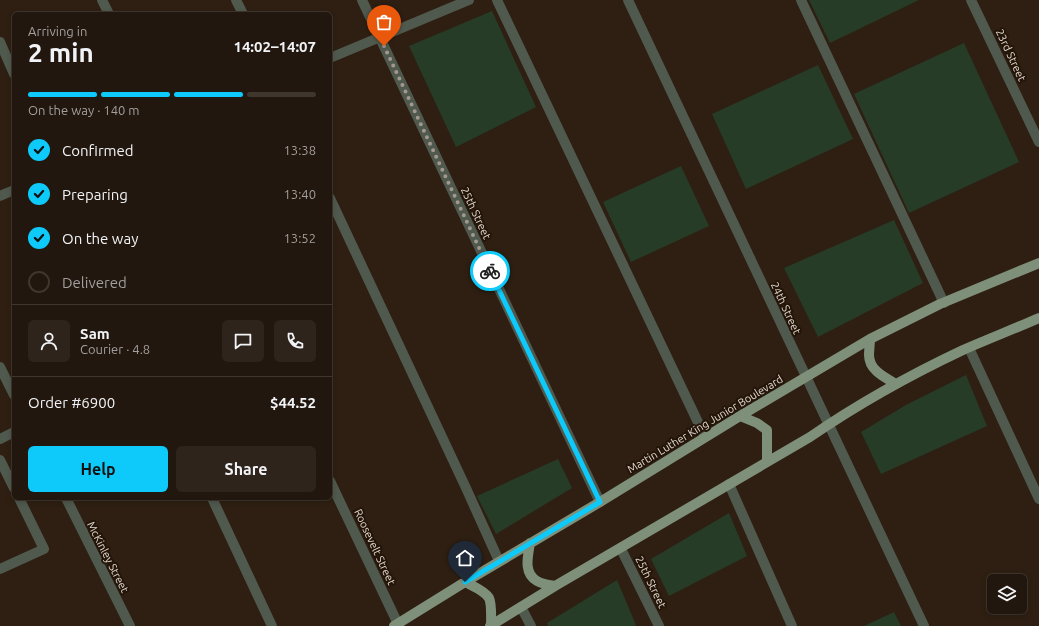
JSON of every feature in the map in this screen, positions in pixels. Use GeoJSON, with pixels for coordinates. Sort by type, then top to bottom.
{"type":"FeatureCollection","features":[{"type":"Feature","properties":{"kind":"main road","name":"Martin Luther King Junior Boulevard"},"geometry":{"type":"LineString","coordinates":[[396,625],[499,561],[600,502],[705,437],[870,339],[944,303],[1039,263]]}},
{"type":"Feature","properties":{"kind":"main road"},"geometry":{"type":"LineString","coordinates":[[491,626],[555,586],[621,549],[810,437],[828,424],[896,384],[969,348],[1039,318]]}},
{"type":"Feature","properties":{"kind":"main road"},"geometry":{"type":"LineString","coordinates":[[870,339],[869,356],[871,366],[896,384]]}},
{"type":"Feature","properties":{"kind":"main road"},"geometry":{"type":"LineString","coordinates":[[740,416],[757,423],[766,430],[768,440],[766,462]]}},
{"type":"Feature","properties":{"kind":"main road"},"geometry":{"type":"LineString","coordinates":[[530,543],[527,566],[530,575],[538,581],[555,586]]}},
{"type":"Feature","properties":{"kind":"main road"},"geometry":{"type":"LineString","coordinates":[[465,582],[479,589],[489,598],[491,626]]}},
{"type":"Feature","properties":{"kind":"street"},"geometry":{"type":"LineString","coordinates":[[102,0],[108,12]]}},
{"type":"Feature","properties":{"kind":"street"},"geometry":{"type":"LineString","coordinates":[[236,0],[242,12]]}},
{"type":"Feature","properties":{"kind":"street","name":"25th Street"},"geometry":{"type":"LineString","coordinates":[[362,0],[600,502]]}},
{"type":"Feature","properties":{"kind":"street"},"geometry":{"type":"LineString","coordinates":[[332,57],[469,0]]}},
{"type":"Feature","properties":{"kind":"street"},"geometry":{"type":"LineString","coordinates":[[497,0],[705,437]]}},
{"type":"Feature","properties":{"kind":"street","name":"24th Street"},"geometry":{"type":"LineString","coordinates":[[628,0],[924,626]]}},
{"type":"Feature","properties":{"kind":"street"},"geometry":{"type":"LineString","coordinates":[[801,0],[944,303]]}},
{"type":"Feature","properties":{"kind":"street","name":"23rd Street"},"geometry":{"type":"LineString","coordinates":[[971,0],[1039,142]]}},
{"type":"Feature","properties":{"kind":"street"},"geometry":{"type":"LineString","coordinates":[[0,42],[12,69]]}},
{"type":"Feature","properties":{"kind":"street"},"geometry":{"type":"LineString","coordinates":[[0,196],[12,191]]}},
{"type":"Feature","properties":{"kind":"street"},"geometry":{"type":"LineString","coordinates":[[332,202],[499,561]]}},
{"type":"Feature","properties":{"kind":"street"},"geometry":{"type":"LineString","coordinates":[[969,348],[1039,499]]}},
{"type":"Feature","properties":{"kind":"street"},"geometry":{"type":"LineString","coordinates":[[0,367],[12,391]]}},
{"type":"Feature","properties":{"kind":"street"},"geometry":{"type":"LineString","coordinates":[[0,439],[12,433]]}},
{"type":"Feature","properties":{"kind":"street"},"geometry":{"type":"LineString","coordinates":[[0,460],[12,484]]}},
{"type":"Feature","properties":{"kind":"street"},"geometry":{"type":"LineString","coordinates":[[729,484],[792,626]]}},
{"type":"Feature","properties":{"kind":"street","name":"Roosevelt Street"},"geometry":{"type":"LineString","coordinates":[[332,485],[396,625]]}},
{"type":"Feature","properties":{"kind":"street"},"geometry":{"type":"LineString","coordinates":[[0,569],[44,549],[20,500]]}},
{"type":"Feature","properties":{"kind":"street","name":"McKinley Street"},"geometry":{"type":"LineString","coordinates":[[67,500],[130,626]]}},
{"type":"Feature","properties":{"kind":"street"},"geometry":{"type":"LineString","coordinates":[[213,500],[272,626]]}},
{"type":"Feature","properties":{"kind":"street","name":"25th Street"},"geometry":{"type":"LineString","coordinates":[[621,549],[659,626]]}},
{"type":"Feature","properties":{"kind":"street"},"geometry":{"type":"LineString","coordinates":[[521,607],[531,626]]}},
{"type":"Feature","properties":{"kind":"green space"},"geometry":{"type":"Polygon","coordinates":[[[809,0],[919,0],[830,43],[809,0]]]}},
{"type":"Feature","properties":{"kind":"green space"},"geometry":{"type":"Polygon","coordinates":[[[492,11],[536,107],[456,147],[409,46],[492,11]]]}},
{"type":"Feature","properties":{"kind":"green space"},"geometry":{"type":"Polygon","coordinates":[[[964,43],[1019,162],[909,213],[854,94],[964,43]]]}},
{"type":"Feature","properties":{"kind":"green space"},"geometry":{"type":"Polygon","coordinates":[[[818,65],[853,139],[746,189],[712,114],[818,65]]]}},
{"type":"Feature","properties":{"kind":"green space"},"geometry":{"type":"Polygon","coordinates":[[[681,166],[709,226],[631,262],[603,202],[681,166]]]}},
{"type":"Feature","properties":{"kind":"green space"},"geometry":{"type":"Polygon","coordinates":[[[894,220],[923,283],[818,337],[784,268],[894,220]]]}},
{"type":"Feature","properties":{"kind":"green space"},"geometry":{"type":"Polygon","coordinates":[[[966,375],[987,426],[881,474],[861,432],[906,405],[966,375]]]}},
{"type":"Feature","properties":{"kind":"green space"},"geometry":{"type":"Polygon","coordinates":[[[558,459],[572,488],[496,534],[477,496],[558,459]]]}},
{"type":"Feature","properties":{"kind":"green space"},"geometry":{"type":"Polygon","coordinates":[[[729,513],[747,556],[669,596],[651,559],[729,513]]]}},
{"type":"Feature","properties":{"kind":"green space"},"geometry":{"type":"Polygon","coordinates":[[[617,580],[636,625],[548,626],[547,623],[617,580]]]}},
{"type":"Feature","properties":{"kind":"green space"},"geometry":{"type":"Polygon","coordinates":[[[894,612],[901,626],[864,626],[894,612]]]}},
{"type":"Feature","properties":{"kind":"way so far"},"geometry":{"type":"LineString","coordinates":[[384,46],[490,271]]}},
{"type":"Feature","properties":{"kind":"route"},"geometry":{"type":"LineString","coordinates":[[465,582],[600,502],[490,271]]}}]}
